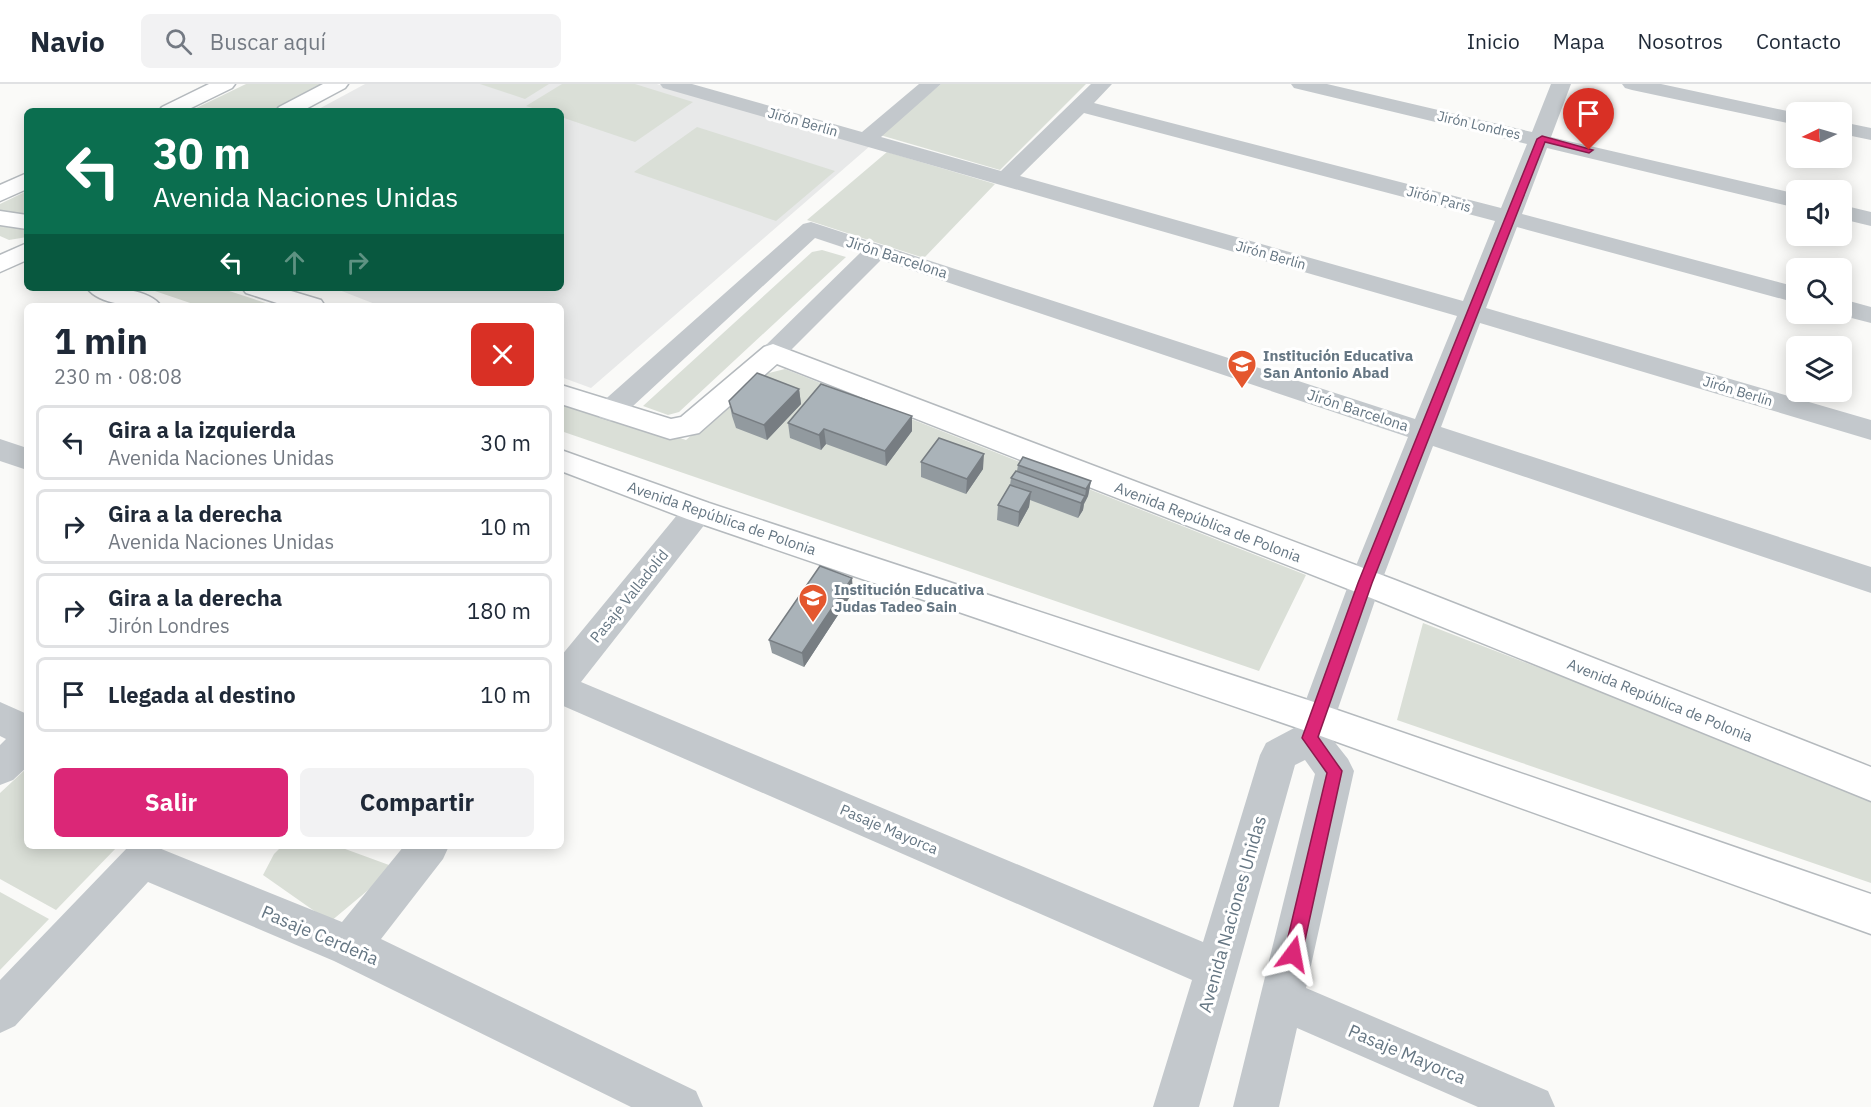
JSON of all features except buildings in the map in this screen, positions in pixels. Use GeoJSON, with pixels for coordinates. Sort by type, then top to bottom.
{"type":"FeatureCollection","features":[{"type":"Feature","properties":{"kind":"main road"},"geometry":{"type":"LineString","coordinates":[[175,108],[225,84]]}},
{"type":"Feature","properties":{"kind":"main road"},"geometry":{"type":"LineString","coordinates":[[292,108],[338,84]]}},
{"type":"Feature","properties":{"kind":"main road"},"geometry":{"type":"LineString","coordinates":[[0,194],[24,182]]}},
{"type":"Feature","properties":{"kind":"main road"},"geometry":{"type":"LineString","coordinates":[[0,219],[24,222]]}},
{"type":"Feature","properties":{"kind":"main road"},"geometry":{"type":"LineString","coordinates":[[108,291],[140,303]]}},
{"type":"Feature","properties":{"kind":"main road"},"geometry":{"type":"LineString","coordinates":[[264,291],[302,303]]}},
{"type":"Feature","properties":{"kind":"main road"},"geometry":{"type":"LineString","coordinates":[[564,395],[670,429],[689,426],[773,352]]}},
{"type":"Feature","properties":{"kind":"main road","name":"Avenida República de Polonia"},"geometry":{"type":"LineString","coordinates":[[773,352],[1871,784]]}},
{"type":"Feature","properties":{"kind":"main road","name":"Avenida República de Polonia"},"geometry":{"type":"LineString","coordinates":[[564,461],[698,511],[1313,729],[1871,914]]}},
{"type":"Feature","properties":{"kind":"street","name":"Jirón Berlin"},"geometry":{"type":"LineString","coordinates":[[670,84],[1471,311],[1871,430]]}},
{"type":"Feature","properties":{"kind":"street"},"geometry":{"type":"LineString","coordinates":[[866,140],[931,84]]}},
{"type":"Feature","properties":{"kind":"street"},"geometry":{"type":"LineString","coordinates":[[1004,180],[1102,84]]}},
{"type":"Feature","properties":{"kind":"street","name":"Jirón Londres"},"geometry":{"type":"LineString","coordinates":[[1301,84],[1786,198]]}},
{"type":"Feature","properties":{"kind":"street"},"geometry":{"type":"LineString","coordinates":[[1256,1107],[1335,771],[1313,729],[1365,583],[1471,311],[1542,139],[1561,84]]}},
{"type":"Feature","properties":{"kind":"street"},"geometry":{"type":"LineString","coordinates":[[1632,84],[1786,117]]}},
{"type":"Feature","properties":{"kind":"street","name":"Jirón Paris"},"geometry":{"type":"LineString","coordinates":[[1080,106],[1786,292]]}},
{"type":"Feature","properties":{"kind":"street"},"geometry":{"type":"LineString","coordinates":[[1852,130],[1871,134]]}},
{"type":"Feature","properties":{"kind":"street"},"geometry":{"type":"LineString","coordinates":[[1852,214],[1871,219]]}},
{"type":"Feature","properties":{"kind":"street","name":"Jirón Barcelona"},"geometry":{"type":"LineString","coordinates":[[610,411],[811,229],[1871,580]]}},
{"type":"Feature","properties":{"kind":"street"},"geometry":{"type":"LineString","coordinates":[[773,352],[876,251]]}},
{"type":"Feature","properties":{"kind":"street"},"geometry":{"type":"LineString","coordinates":[[1852,310],[1871,315]]}},
{"type":"Feature","properties":{"kind":"street"},"geometry":{"type":"LineString","coordinates":[[0,449],[24,459]]}},
{"type":"Feature","properties":{"kind":"street","name":"Pasaje Valladolid"},"geometry":{"type":"LineString","coordinates":[[564,677],[698,511]]}},
{"type":"Feature","properties":{"kind":"street","name":"Pasaje Mayorca"},"geometry":{"type":"LineString","coordinates":[[564,690],[1216,969]]}},
{"type":"Feature","properties":{"kind":"street"},"geometry":{"type":"LineString","coordinates":[[0,718],[24,730]]}},
{"type":"Feature","properties":{"kind":"street","name":"Avenida Naciones Unidas"},"geometry":{"type":"LineString","coordinates":[[1176,1107],[1279,754],[1313,729]]}},
{"type":"Feature","properties":{"kind":"street"},"geometry":{"type":"LineString","coordinates":[[0,768],[24,747]]}},
{"type":"Feature","properties":{"kind":"street"},"geometry":{"type":"LineString","coordinates":[[349,946],[427,849]]}},
{"type":"Feature","properties":{"kind":"street","name":"Pasaje Cerdeña"},"geometry":{"type":"LineString","coordinates":[[0,1011],[142,861],[349,946],[680,1107]]}},
{"type":"Feature","properties":{"kind":"street","name":"Pasaje Mayorca"},"geometry":{"type":"LineString","coordinates":[[1282,1000],[1532,1107]]}},
{"type":"Feature","properties":{"kind":"shaded area"},"geometry":{"type":"Polygon","coordinates":[[[246,84],[326,84],[280,108],[196,108],[246,84]]]}},
{"type":"Feature","properties":{"kind":"shaded area"},"geometry":{"type":"Polygon","coordinates":[[[365,84],[657,84],[870,146],[591,388],[564,378],[564,303],[372,303],[342,291],[564,291],[564,108],[321,108],[365,84]]]}},
{"type":"Feature","properties":{"kind":"shaded area"},"geometry":{"type":"Polygon","coordinates":[[[480,84],[549,84],[525,99],[480,84]]]}},
{"type":"Feature","properties":{"kind":"shaded area"},"geometry":{"type":"Polygon","coordinates":[[[562,84],[635,84],[693,102],[635,142],[564,118],[564,108],[526,106],[562,84]]]}},
{"type":"Feature","properties":{"kind":"shaded area"},"geometry":{"type":"Polygon","coordinates":[[[941,84],[1086,84],[1000,170],[880,135],[941,84]]]}},
{"type":"Feature","properties":{"kind":"shaded area"},"geometry":{"type":"Polygon","coordinates":[[[697,127],[835,171],[776,221],[634,172],[697,127]]]}},
{"type":"Feature","properties":{"kind":"shaded area"},"geometry":{"type":"Polygon","coordinates":[[[887,152],[995,184],[924,258],[807,220],[887,152]]]}},
{"type":"Feature","properties":{"kind":"shaded area"},"geometry":{"type":"Polygon","coordinates":[[[24,192],[24,238],[9,240],[0,236],[0,204],[24,192]]]}},
{"type":"Feature","properties":{"kind":"shaded area"},"geometry":{"type":"Polygon","coordinates":[[[822,250],[846,257],[679,412],[668,415],[643,406],[812,252],[822,250]]]}},
{"type":"Feature","properties":{"kind":"shaded area"},"geometry":{"type":"Polygon","coordinates":[[[155,291],[229,291],[266,303],[190,303],[155,291]]]}},
{"type":"Feature","properties":{"kind":"shaded area"},"geometry":{"type":"Polygon","coordinates":[[[785,369],[1306,575],[1259,671],[564,432],[564,400],[686,440],[761,375],[785,369]]]}},
{"type":"Feature","properties":{"kind":"shaded area"},"geometry":{"type":"Polygon","coordinates":[[[1423,623],[1871,796],[1871,883],[1397,720],[1423,623]]]}},
{"type":"Feature","properties":{"kind":"shaded area"},"geometry":{"type":"Polygon","coordinates":[[[24,771],[24,849],[115,849],[56,910],[0,879],[0,793],[24,771]]]}},
{"type":"Feature","properties":{"kind":"shaded area"},"geometry":{"type":"Polygon","coordinates":[[[279,849],[345,849],[389,865],[379,881],[330,922],[263,875],[279,849]]]}},
{"type":"Feature","properties":{"kind":"shaded area"},"geometry":{"type":"Polygon","coordinates":[[[0,892],[49,919],[0,970],[0,892]]]}},
{"type":"Feature","properties":{"kind":"place","name":"Institución Educativa San Antonio Abad"},"geometry":{"type":"Point","coordinates":[1242,390]}},
{"type":"Feature","properties":{"kind":"place","name":"Institución Educativa Judas Tadeo Sain"},"geometry":{"type":"Point","coordinates":[813,624]}},
{"type":"Feature","properties":{"kind":"route"},"geometry":{"type":"LineString","coordinates":[[1293,954],[1335,771],[1310,738],[1365,583],[1471,311],[1542,139],[1589,150]]}}]}
